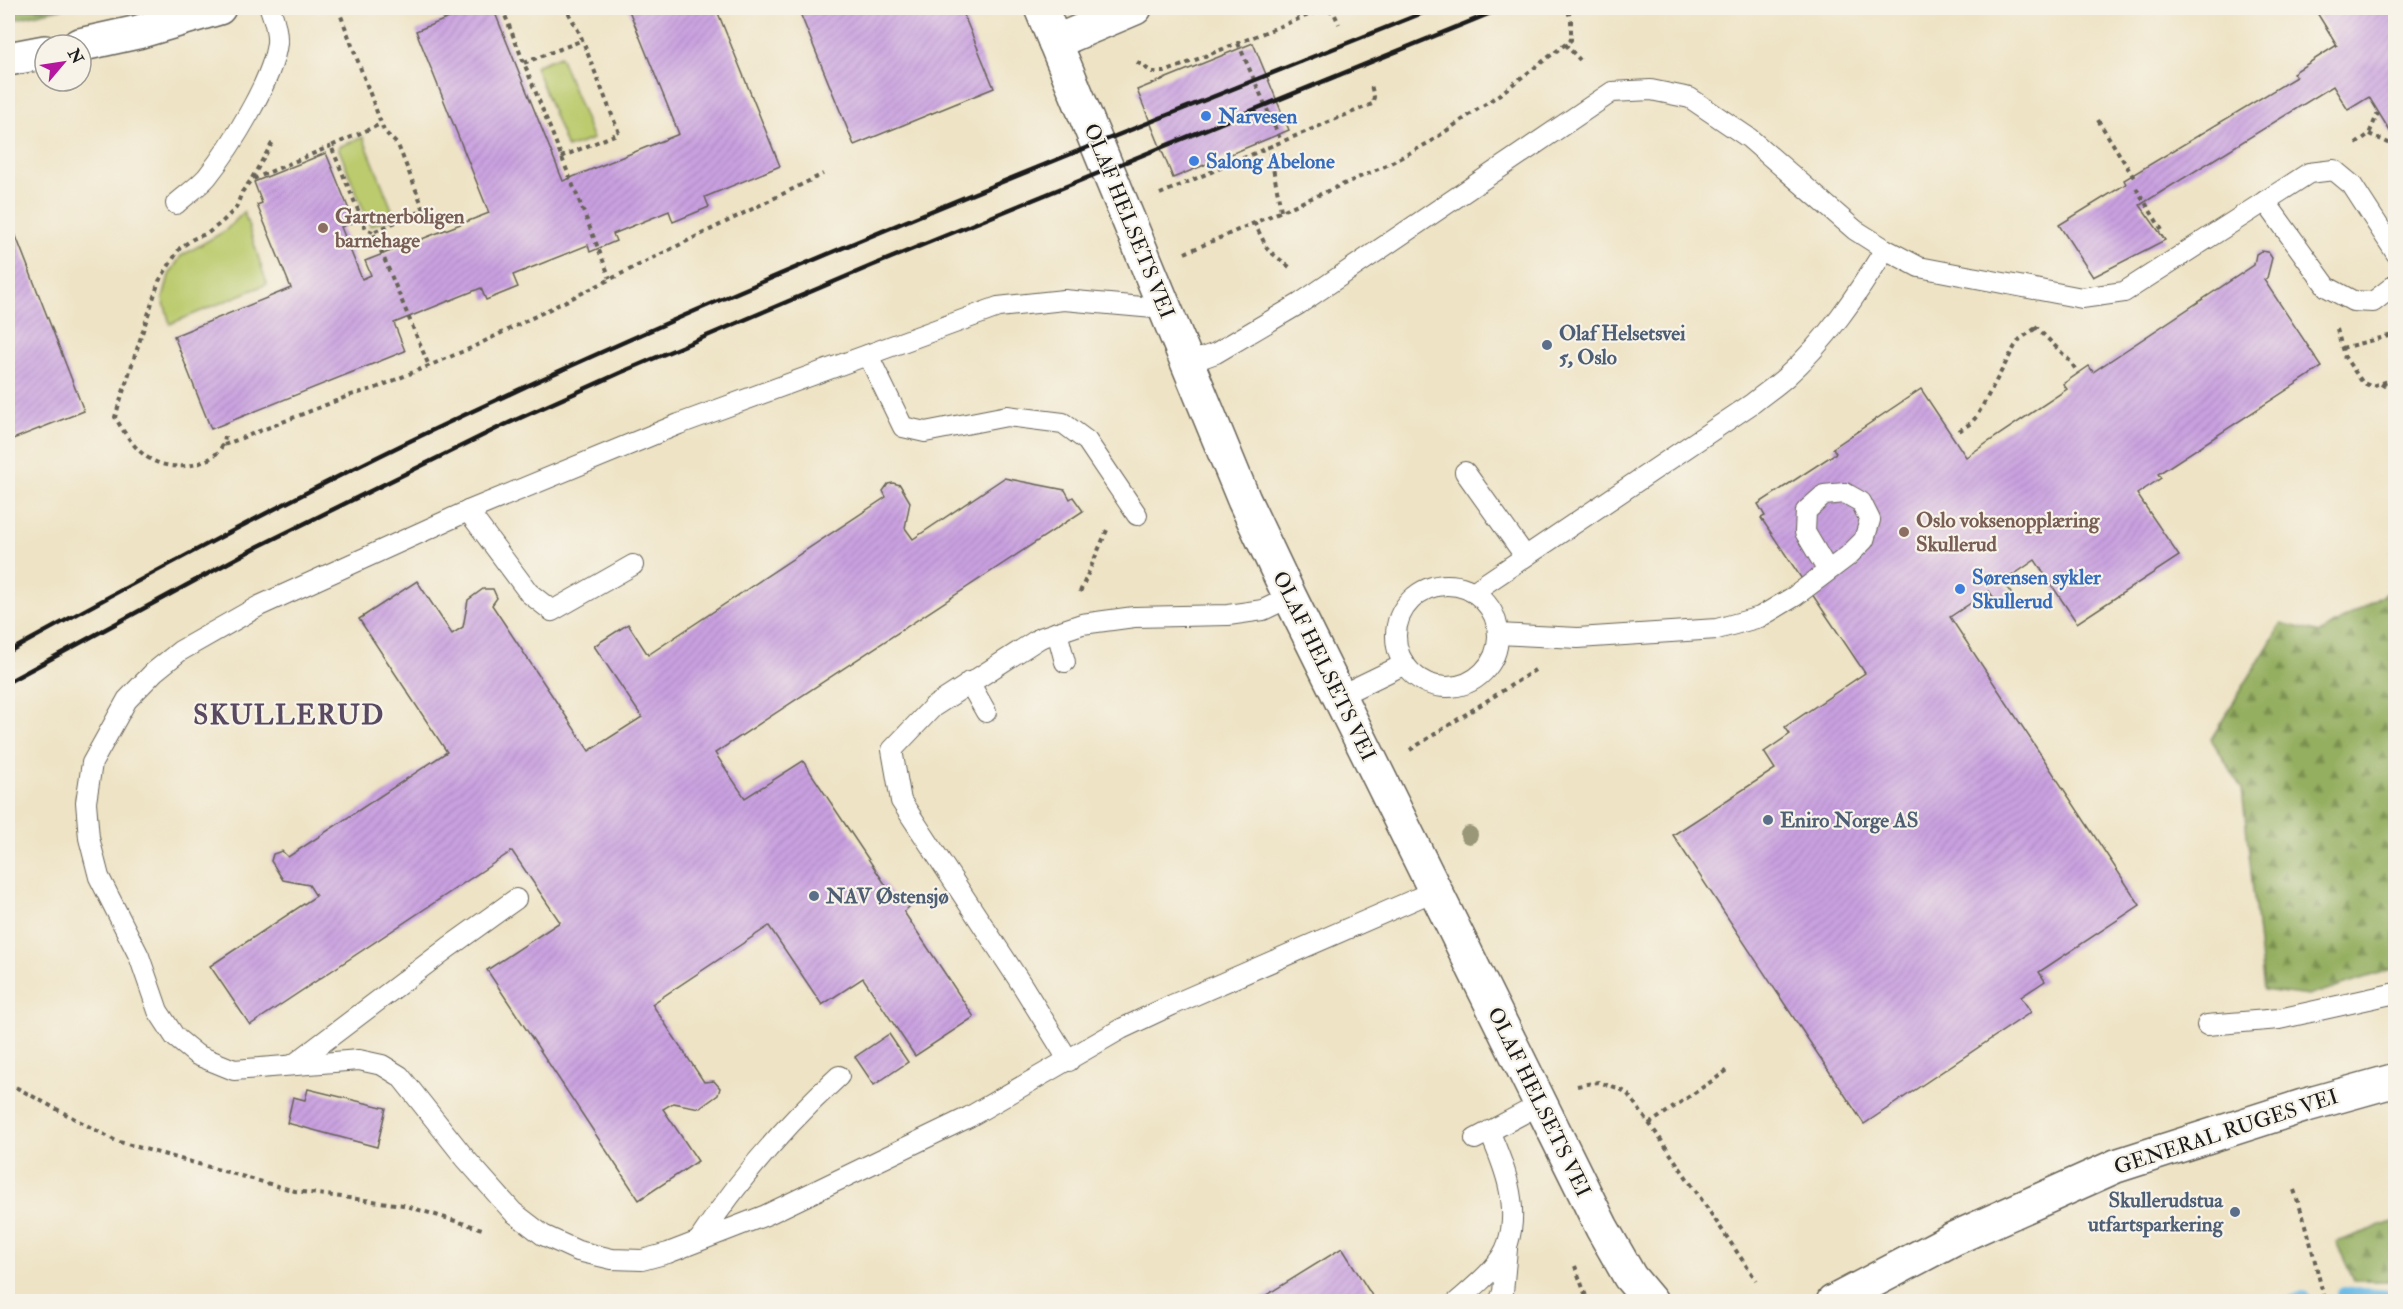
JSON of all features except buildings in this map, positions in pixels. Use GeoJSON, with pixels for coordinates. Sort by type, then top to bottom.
{"type":"FeatureCollection","features":[{"type":"Feature","properties":{"kind":"street"},"geometry":{"type":"LineString","coordinates":[[93,42],[138,32],[219,8]]}},
{"type":"Feature","properties":{"kind":"street","name":"OLAF HELSETS VEI"},"geometry":{"type":"LineString","coordinates":[[1041,8],[1244,500],[1539,1105],[1616,1255],[1630,1277],[1651,1302]]}},
{"type":"Feature","properties":{"kind":"street"},"geometry":{"type":"LineString","coordinates":[[1055,42],[1135,8]]}},
{"type":"Feature","properties":{"kind":"street"},"geometry":{"type":"LineString","coordinates":[[8,59],[33,54]]}},
{"type":"Feature","properties":{"kind":"street","name":"GENERAL RUGES VEI"},"geometry":{"type":"LineString","coordinates":[[1833,1302],[1953,1239],[2116,1166],[2303,1106],[2396,1080]]}},
{"type":"Feature","properties":{"kind":"lane"},"geometry":{"type":"LineString","coordinates":[[176,204],[206,178],[245,122],[273,62],[277,42],[275,20],[270,8]]}},
{"type":"Feature","properties":{"kind":"lane"},"geometry":{"type":"LineString","coordinates":[[1188,363],[1216,353],[1318,291],[1612,92],[1651,90],[1690,98],[1749,138],[1855,230],[1919,267],[2082,298],[2124,292],[2309,173],[2334,170],[2352,185],[2396,253]]}},
{"type":"Feature","properties":{"kind":"lane"},"geometry":{"type":"LineString","coordinates":[[2265,201],[2327,287],[2352,300],[2373,302],[2396,284]]}},
{"type":"Feature","properties":{"kind":"lane"},"geometry":{"type":"LineString","coordinates":[[1473,592],[1753,403],[1786,377],[1816,345],[1860,289],[1885,249]]}},
{"type":"Feature","properties":{"kind":"lane"},"geometry":{"type":"LineString","coordinates":[[1165,309],[1064,300],[999,307],[679,424],[468,511],[259,606],[180,651],[154,672],[127,700],[92,763],[86,802],[89,838],[99,877],[139,956],[158,1011],[175,1037],[197,1055],[234,1070],[358,1060],[382,1065],[400,1076],[465,1158],[513,1212],[543,1235],[578,1251],[612,1259],[642,1260],[766,1215],[969,1117],[1121,1029],[1434,891]]}},
{"type":"Feature","properties":{"kind":"lane"},"geometry":{"type":"LineString","coordinates":[[868,355],[903,427],[925,432],[1007,416],[1063,423],[1087,441],[1137,515]]}},
{"type":"Feature","properties":{"kind":"lane"},"geometry":{"type":"LineString","coordinates":[[1465,472],[1525,556]]}},
{"type":"Feature","properties":{"kind":"lane"},"geometry":{"type":"LineString","coordinates":[[468,511],[529,593],[552,611],[633,565]]}},
{"type":"Feature","properties":{"kind":"lane"},"geometry":{"type":"LineString","coordinates":[[1498,634],[1578,638],[1718,629],[1760,616],[1795,596],[1828,571]]}},
{"type":"Feature","properties":{"kind":"lane"},"geometry":{"type":"LineString","coordinates":[[1440,585],[1457,586],[1473,592],[1486,603],[1494,618],[1498,634],[1491,662],[1481,674],[1469,682],[1455,686],[1433,684],[1414,675],[1397,648],[1396,631],[1401,615],[1410,601],[1424,590],[1440,585]]}},
{"type":"Feature","properties":{"kind":"lane"},"geometry":{"type":"LineString","coordinates":[[1069,1061],[901,801],[892,750],[933,707],[1040,638],[1082,624],[1134,617],[1228,615],[1263,610],[1290,597]]}},
{"type":"Feature","properties":{"kind":"lane"},"geometry":{"type":"LineString","coordinates":[[1057,632],[1065,662]]}},
{"type":"Feature","properties":{"kind":"lane"},"geometry":{"type":"LineString","coordinates":[[1339,696],[1405,664]]}},
{"type":"Feature","properties":{"kind":"lane"},"geometry":{"type":"LineString","coordinates":[[969,682],[986,712]]}},
{"type":"Feature","properties":{"kind":"lane"},"geometry":{"type":"LineString","coordinates":[[293,1065],[449,946],[516,899]]}},
{"type":"Feature","properties":{"kind":"lane"},"geometry":{"type":"LineString","coordinates":[[2207,1025],[2279,1019],[2396,993]]}},
{"type":"Feature","properties":{"kind":"lane"},"geometry":{"type":"LineString","coordinates":[[699,1240],[727,1198],[779,1134],[839,1076]]}},
{"type":"Feature","properties":{"kind":"lane"},"geometry":{"type":"LineString","coordinates":[[1499,1302],[1503,1292],[1511,1196],[1500,1156],[1482,1135],[1539,1105]]}},
{"type":"Feature","properties":{"kind":"lane"},"geometry":{"type":"LineString","coordinates":[[1457,1302],[1497,1261],[1508,1243]]}},
{"type":"Feature","properties":{"kind":"path"},"geometry":{"type":"LineString","coordinates":[[338,8],[384,131],[398,145],[424,210],[373,232]]}},
{"type":"Feature","properties":{"kind":"path"},"geometry":{"type":"LineString","coordinates":[[502,8],[610,278]]}},
{"type":"Feature","properties":{"kind":"path"},"geometry":{"type":"LineString","coordinates":[[561,157],[619,133],[583,40],[566,8]]}},
{"type":"Feature","properties":{"kind":"path"},"geometry":{"type":"LineString","coordinates":[[1137,62],[1152,72],[1165,72],[1326,8],[1334,14],[1339,24]]}},
{"type":"Feature","properties":{"kind":"path"},"geometry":{"type":"LineString","coordinates":[[1177,257],[1383,167],[1430,142],[1500,94],[1571,40],[1571,20],[1567,8]]}},
{"type":"Feature","properties":{"kind":"path"},"geometry":{"type":"LineString","coordinates":[[524,63],[583,40]]}},
{"type":"Feature","properties":{"kind":"path"},"geometry":{"type":"LineString","coordinates":[[1238,43],[1281,141]]}},
{"type":"Feature","properties":{"kind":"path"},"geometry":{"type":"LineString","coordinates":[[1566,44],[1580,60]]}},
{"type":"Feature","properties":{"kind":"path"},"geometry":{"type":"LineString","coordinates":[[1153,196],[1372,104],[1374,97],[1371,85]]}},
{"type":"Feature","properties":{"kind":"path"},"geometry":{"type":"LineString","coordinates":[[2356,144],[2369,134],[2378,113]]}},
{"type":"Feature","properties":{"kind":"path"},"geometry":{"type":"LineString","coordinates":[[2098,120],[2136,181]]}},
{"type":"Feature","properties":{"kind":"path"},"geometry":{"type":"LineString","coordinates":[[251,180],[381,123]]}},
{"type":"Feature","properties":{"kind":"path"},"geometry":{"type":"LineString","coordinates":[[2369,134],[2391,144],[2396,151]]}},
{"type":"Feature","properties":{"kind":"path"},"geometry":{"type":"LineString","coordinates":[[331,146],[366,229],[373,232],[429,366]]}},
{"type":"Feature","properties":{"kind":"path"},"geometry":{"type":"LineString","coordinates":[[1269,147],[1281,210]]}},
{"type":"Feature","properties":{"kind":"path"},"geometry":{"type":"LineString","coordinates":[[225,436],[224,445],[218,454],[189,465],[171,466],[155,462],[138,450],[115,417],[159,281],[180,248],[208,233],[236,208],[242,192],[270,148]]}},
{"type":"Feature","properties":{"kind":"path"},"geometry":{"type":"LineString","coordinates":[[224,445],[471,348],[824,174]]}},
{"type":"Feature","properties":{"kind":"path"},"geometry":{"type":"LineString","coordinates":[[2136,188],[2179,256]]}},
{"type":"Feature","properties":{"kind":"path"},"geometry":{"type":"LineString","coordinates":[[1254,222],[1268,250],[1318,291]]}},
{"type":"Feature","properties":{"kind":"path"},"geometry":{"type":"LineString","coordinates":[[2008,284],[2012,299],[2036,328],[2070,361],[2078,373]]}},
{"type":"Feature","properties":{"kind":"path"},"geometry":{"type":"LineString","coordinates":[[1959,432],[1977,416],[2020,339],[2036,328]]}},
{"type":"Feature","properties":{"kind":"path"},"geometry":{"type":"LineString","coordinates":[[2342,348],[2396,334]]}},
{"type":"Feature","properties":{"kind":"path"},"geometry":{"type":"LineString","coordinates":[[2344,356],[2363,383],[2371,386],[2396,379]]}},
{"type":"Feature","properties":{"kind":"path"},"geometry":{"type":"LineString","coordinates":[[2380,384],[2396,393]]}},
{"type":"Feature","properties":{"kind":"path"},"geometry":{"type":"LineString","coordinates":[[1082,624],[1077,600],[1123,493]]}},
{"type":"Feature","properties":{"kind":"path"},"geometry":{"type":"LineString","coordinates":[[1649,1124],[1728,1071]]}},
{"type":"Feature","properties":{"kind":"path"},"geometry":{"type":"LineString","coordinates":[[1575,1088],[1598,1082],[1627,1093],[1756,1280]]}},
{"type":"Feature","properties":{"kind":"path"},"geometry":{"type":"LineString","coordinates":[[8,1083],[116,1141],[295,1191],[403,1205],[481,1228],[487,1234]]}},
{"type":"Feature","properties":{"kind":"path"},"geometry":{"type":"LineString","coordinates":[[2294,1190],[2306,1225],[2325,1302]]}},
{"type":"Feature","properties":{"kind":"green space"},"geometry":{"type":"Polygon","coordinates":[[[8,8],[63,8],[8,21],[8,8]]]}},
{"type":"Feature","properties":{"kind":"green space"},"geometry":{"type":"Polygon","coordinates":[[[560,56],[593,139],[567,148],[535,66],[560,56]]]}},
{"type":"Feature","properties":{"kind":"green space"},"geometry":{"type":"Polygon","coordinates":[[[363,137],[395,217],[370,226],[338,147],[363,137]]]}},
{"type":"Feature","properties":{"kind":"green space"},"geometry":{"type":"Polygon","coordinates":[[[244,212],[267,284],[170,324],[163,299],[169,275],[181,256],[225,231],[244,212]]]}},
{"type":"Feature","properties":{"kind":"green space"},"geometry":{"type":"Polygon","coordinates":[[[2395,588],[2395,968],[2308,996],[2264,990],[2242,789],[2211,739],[2282,623],[2320,633],[2395,588]]]}},
{"type":"Feature","properties":{"kind":"green space"},"geometry":{"type":"Polygon","coordinates":[[[2395,1221],[2395,1281],[2354,1281],[2336,1242],[2395,1221]]]}},
{"type":"Feature","properties":{"kind":"waterway"},"geometry":{"type":"LineString","coordinates":[[2343,1294],[2396,1297]]}},
{"type":"Feature","properties":{"kind":"waterway"},"geometry":{"type":"LineString","coordinates":[[2293,1302],[2303,1298]]}},
{"type":"Feature","properties":{"kind":"railway"},"geometry":{"type":"LineString","coordinates":[[8,652],[307,492],[490,403],[607,350],[960,199],[1435,8]]}},
{"type":"Feature","properties":{"kind":"railway"},"geometry":{"type":"LineString","coordinates":[[8,682],[259,546],[500,427],[622,372],[871,266],[1503,8]]}},
{"type":"Feature","properties":{"kind":"place","name":"Narvesen"},"geometry":{"type":"Point","coordinates":[1206,116]}},
{"type":"Feature","properties":{"kind":"place","name":"Salong Abelone"},"geometry":{"type":"Point","coordinates":[1194,161]}},
{"type":"Feature","properties":{"kind":"place","name":"Gartnerboligen barnehage"},"geometry":{"type":"Point","coordinates":[323,228]}},
{"type":"Feature","properties":{"kind":"place","name":"Olaf Helsetsvei 5, Oslo"},"geometry":{"type":"Point","coordinates":[1547,345]}},
{"type":"Feature","properties":{"kind":"place","name":"Oslo voksenopplæring Skullerud"},"geometry":{"type":"Point","coordinates":[1904,532]}},
{"type":"Feature","properties":{"kind":"place","name":"Sørensen sykler Skullerud"},"geometry":{"type":"Point","coordinates":[1960,589]}},
{"type":"Feature","properties":{"kind":"place","name":"Eniro Norge AS"},"geometry":{"type":"Point","coordinates":[1768,820]}},
{"type":"Feature","properties":{"kind":"place","name":"NAV Østensjø"},"geometry":{"type":"Point","coordinates":[814,896]}},
{"type":"Feature","properties":{"kind":"place","name":"Skullerudstua utfartsparkering"},"geometry":{"type":"Point","coordinates":[2235,1212]}},
{"type":"Feature","properties":{"kind":"district","name":"SKULLERUD"},"geometry":{"type":"Point","coordinates":[289,715]}}]}
